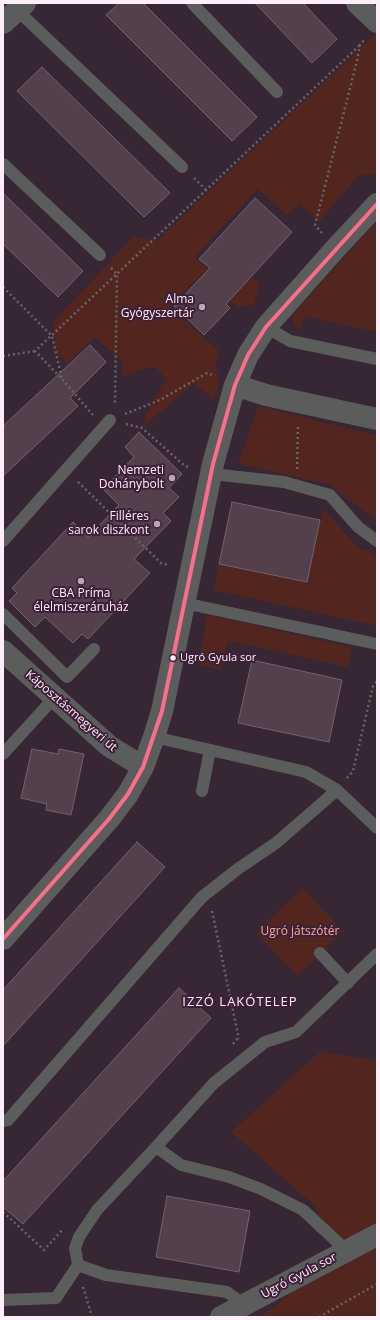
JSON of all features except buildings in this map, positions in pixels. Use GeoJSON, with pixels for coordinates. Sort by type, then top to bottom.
{"type":"FeatureCollection","features":[{"type":"Feature","properties":{"kind":"street"},"geometry":{"type":"LineString","coordinates":[[357,3],[373,29]]}},
{"type":"Feature","properties":{"kind":"street"},"geometry":{"type":"LineString","coordinates":[[3,939],[109,819],[128,794],[143,767],[162,711],[212,474],[235,385],[248,355],[266,327],[377,204]]}},
{"type":"Feature","properties":{"kind":"street"},"geometry":{"type":"LineString","coordinates":[[235,385],[266,395],[377,419]]}},
{"type":"Feature","properties":{"kind":"street","name":"Káposztásmegyeri út"},"geometry":{"type":"LineString","coordinates":[[3,651],[108,746],[143,767]]}},
{"type":"Feature","properties":{"kind":"street","name":"Ugró Gyula sor"},"geometry":{"type":"LineString","coordinates":[[221,1317],[377,1235]]}},
{"type":"Feature","properties":{"kind":"lane"},"geometry":{"type":"LineString","coordinates":[[192,3],[277,92]]}},
{"type":"Feature","properties":{"kind":"lane"},"geometry":{"type":"LineString","coordinates":[[15,12],[182,167]]}},
{"type":"Feature","properties":{"kind":"lane"},"geometry":{"type":"LineString","coordinates":[[3,164],[100,255]]}},
{"type":"Feature","properties":{"kind":"lane"},"geometry":{"type":"LineString","coordinates":[[266,327],[290,340],[377,359]]}},
{"type":"Feature","properties":{"kind":"lane"},"geometry":{"type":"LineString","coordinates":[[3,541],[110,420]]}},
{"type":"Feature","properties":{"kind":"lane"},"geometry":{"type":"LineString","coordinates":[[212,474],[284,482],[330,495],[358,527],[377,541]]}},
{"type":"Feature","properties":{"kind":"lane"},"geometry":{"type":"LineString","coordinates":[[184,603],[377,644]]}},
{"type":"Feature","properties":{"kind":"lane"},"geometry":{"type":"LineString","coordinates":[[3,614],[67,677],[94,649]]}},
{"type":"Feature","properties":{"kind":"lane"},"geometry":{"type":"LineString","coordinates":[[3,754],[54,698]]}},
{"type":"Feature","properties":{"kind":"lane"},"geometry":{"type":"LineString","coordinates":[[154,738],[306,772],[337,790],[377,828]]}},
{"type":"Feature","properties":{"kind":"lane"},"geometry":{"type":"LineString","coordinates":[[202,791],[210,750]]}},
{"type":"Feature","properties":{"kind":"lane"},"geometry":{"type":"LineString","coordinates":[[3,1121],[8,1120],[202,897],[239,868],[276,843],[337,790]]}},
{"type":"Feature","properties":{"kind":"lane"},"geometry":{"type":"LineString","coordinates":[[320,953],[348,983]]}},
{"type":"Feature","properties":{"kind":"lane"},"geometry":{"type":"LineString","coordinates":[[3,1300],[56,1298],[78,1265],[75,1248],[79,1237],[97,1210],[214,1083],[265,1042],[296,1032],[377,954]]}},
{"type":"Feature","properties":{"kind":"lane"},"geometry":{"type":"LineString","coordinates":[[156,1147],[181,1165],[230,1177],[261,1189],[303,1210],[347,1251]]}},
{"type":"Feature","properties":{"kind":"lane"},"geometry":{"type":"LineString","coordinates":[[78,1265],[106,1275],[227,1292],[244,1305]]}},
{"type":"Feature","properties":{"kind":"path"},"geometry":{"type":"LineString","coordinates":[[3,356],[35,351],[52,336],[360,45],[373,29]]}},
{"type":"Feature","properties":{"kind":"path"},"geometry":{"type":"LineString","coordinates":[[336,248],[315,226],[360,45]]}},
{"type":"Feature","properties":{"kind":"path"},"geometry":{"type":"LineString","coordinates":[[110,420],[115,405],[116,274]]}},
{"type":"Feature","properties":{"kind":"path"},"geometry":{"type":"LineString","coordinates":[[3,287],[52,336],[62,379]]}},
{"type":"Feature","properties":{"kind":"path"},"geometry":{"type":"LineString","coordinates":[[35,351],[97,419],[110,420],[142,428],[185,466],[212,474]]}},
{"type":"Feature","properties":{"kind":"path"},"geometry":{"type":"LineString","coordinates":[[110,420],[160,400],[207,373],[235,385]]}},
{"type":"Feature","properties":{"kind":"path"},"geometry":{"type":"LineString","coordinates":[[294,485],[297,462],[298,417],[300,402]]}},
{"type":"Feature","properties":{"kind":"path"},"geometry":{"type":"LineString","coordinates":[[66,470],[160,563],[192,570]]}},
{"type":"Feature","properties":{"kind":"path"},"geometry":{"type":"LineString","coordinates":[[337,790],[353,771],[373,686],[377,681]]}},
{"type":"Feature","properties":{"kind":"path"},"geometry":{"type":"LineString","coordinates":[[202,897],[211,907],[238,1038],[253,1052]]}},
{"type":"Feature","properties":{"kind":"path"},"geometry":{"type":"LineString","coordinates":[[3,1212],[44,1250],[54,1238]]}},
{"type":"Feature","properties":{"kind":"path"},"geometry":{"type":"LineString","coordinates":[[78,1265],[92,1317]]}},
{"type":"Feature","properties":{"kind":"path"},"geometry":{"type":"LineString","coordinates":[[319,1317],[377,1284]]}},
{"type":"Feature","properties":{"kind":"green space"},"geometry":{"type":"Polygon","coordinates":[[[375,34],[377,36],[377,174],[359,175],[319,222],[300,204],[287,215],[257,189],[195,257],[235,294],[252,277],[260,284],[254,305],[237,307],[202,274],[170,307],[219,351],[215,366],[220,383],[213,400],[194,383],[142,428],[146,414],[166,378],[154,366],[123,376],[121,359],[94,337],[68,363],[56,353],[53,322],[133,237],[158,240],[375,34]]]}},
{"type":"Feature","properties":{"kind":"green space"},"geometry":{"type":"Polygon","coordinates":[[[377,221],[377,332],[304,316],[300,332],[293,324],[293,314],[377,221]]]}},
{"type":"Feature","properties":{"kind":"green space"},"geometry":{"type":"Polygon","coordinates":[[[258,406],[377,436],[377,521],[329,484],[238,464],[258,406]]]}},
{"type":"Feature","properties":{"kind":"green space"},"geometry":{"type":"Polygon","coordinates":[[[323,509],[359,548],[377,555],[377,626],[214,590],[219,564],[307,582],[323,509]]]}},
{"type":"Feature","properties":{"kind":"green space"},"geometry":{"type":"Polygon","coordinates":[[[207,615],[352,647],[348,667],[228,641],[221,670],[198,665],[207,615]]]}},
{"type":"Feature","properties":{"kind":"green space","name":"Ugró játszótér"},"geometry":{"type":"Polygon","coordinates":[[[302,888],[343,931],[298,976],[256,933],[302,888]]]}},
{"type":"Feature","properties":{"kind":"green space"},"geometry":{"type":"Polygon","coordinates":[[[320,1052],[377,1060],[377,1317],[259,1317],[273,1308],[338,1253],[314,1205],[231,1132],[320,1052]]]}},
{"type":"Feature","properties":{"kind":"transit line"},"geometry":{"type":"LineString","coordinates":[[3,939],[109,819],[128,794],[143,767],[162,711],[213,464],[235,385],[248,355],[266,327],[377,204]]}},
{"type":"Feature","properties":{"kind":"place","name":"Alma Gyógyszertár"},"geometry":{"type":"Point","coordinates":[202,307]}},
{"type":"Feature","properties":{"kind":"place","name":"Nemzeti Dohánybolt"},"geometry":{"type":"Point","coordinates":[172,478]}},
{"type":"Feature","properties":{"kind":"place","name":"Filléres sarok diszkont"},"geometry":{"type":"Point","coordinates":[157,524]}},
{"type":"Feature","properties":{"kind":"place","name":"CBA Príma élelmiszeráruház"},"geometry":{"type":"Point","coordinates":[81,581]}},
{"type":"Feature","properties":{"kind":"place","name":"Ugró Gyula sor"},"geometry":{"type":"Point","coordinates":[173,658]}},
{"type":"Feature","properties":{"kind":"district","name":"IZZÓ LAKÓTELEP"},"geometry":{"type":"Point","coordinates":[240,1002]}}]}
